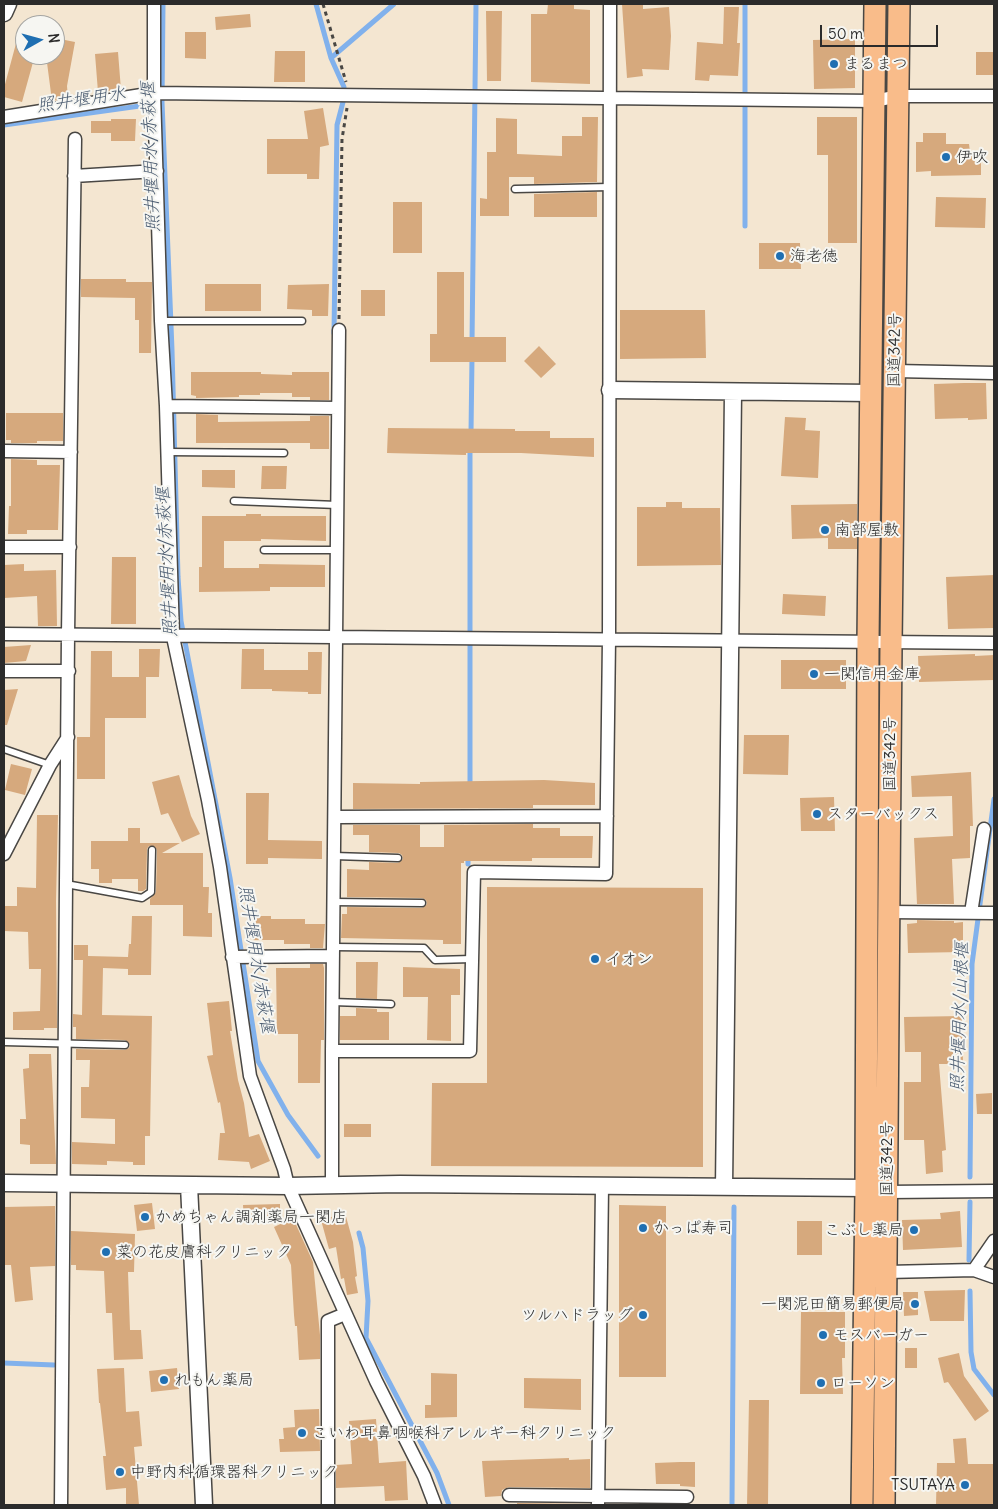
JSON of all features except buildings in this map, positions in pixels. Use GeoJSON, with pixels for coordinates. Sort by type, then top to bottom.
{"type":"FeatureCollection","features":[{"type":"Feature","properties":{"kind":"highway","name":"国道342号"},"geometry":{"type":"LineString","coordinates":[[862,1505],[875,4]]}},
{"type":"Feature","properties":{"kind":"highway","name":"国道342号"},"geometry":{"type":"LineString","coordinates":[[884,1505],[891,643],[899,4]]}},
{"type":"Feature","properties":{"kind":"street"},"geometry":{"type":"LineString","coordinates":[[4,13],[8,4]]}},
{"type":"Feature","properties":{"kind":"street"},"geometry":{"type":"LineString","coordinates":[[154,4],[154,93],[173,637],[208,800],[220,867],[250,1076],[284,1169],[288,1186],[376,1381],[424,1476],[435,1505]]}},
{"type":"Feature","properties":{"kind":"street"},"geometry":{"type":"LineString","coordinates":[[332,1051],[470,1051],[474,872],[606,874],[609,639],[610,4]]}},
{"type":"Feature","properties":{"kind":"street"},"geometry":{"type":"LineString","coordinates":[[4,117],[154,93],[874,101],[899,96],[994,96]]}},
{"type":"Feature","properties":{"kind":"street"},"geometry":{"type":"LineString","coordinates":[[61,1505],[68,634],[75,139]]}},
{"type":"Feature","properties":{"kind":"street"},"geometry":{"type":"LineString","coordinates":[[74,176],[157,171]]}},
{"type":"Feature","properties":{"kind":"street"},"geometry":{"type":"LineString","coordinates":[[332,1185],[338,330]]}},
{"type":"Feature","properties":{"kind":"street"},"geometry":{"type":"LineString","coordinates":[[895,371],[994,373]]}},
{"type":"Feature","properties":{"kind":"street"},"geometry":{"type":"LineString","coordinates":[[610,390],[733,393],[872,393]]}},
{"type":"Feature","properties":{"kind":"street"},"geometry":{"type":"LineString","coordinates":[[724,1186],[733,393]]}},
{"type":"Feature","properties":{"kind":"street"},"geometry":{"type":"LineString","coordinates":[[166,406],[338,408]]}},
{"type":"Feature","properties":{"kind":"street"},"geometry":{"type":"LineString","coordinates":[[4,451],[71,452]]}},
{"type":"Feature","properties":{"kind":"street"},"geometry":{"type":"LineString","coordinates":[[4,547],[70,547]]}},
{"type":"Feature","properties":{"kind":"street"},"geometry":{"type":"LineString","coordinates":[[4,634],[994,643]]}},
{"type":"Feature","properties":{"kind":"street"},"geometry":{"type":"LineString","coordinates":[[4,671],[69,671]]}},
{"type":"Feature","properties":{"kind":"street"},"geometry":{"type":"LineString","coordinates":[[4,854],[50,765],[68,737]]}},
{"type":"Feature","properties":{"kind":"street"},"geometry":{"type":"LineString","coordinates":[[335,816],[607,816]]}},
{"type":"Feature","properties":{"kind":"street"},"geometry":{"type":"LineString","coordinates":[[971,913],[984,829]]}},
{"type":"Feature","properties":{"kind":"street"},"geometry":{"type":"LineString","coordinates":[[889,912],[994,913]]}},
{"type":"Feature","properties":{"kind":"street"},"geometry":{"type":"LineString","coordinates":[[232,957],[333,952]]}},
{"type":"Feature","properties":{"kind":"street"},"geometry":{"type":"LineString","coordinates":[[4,1182],[288,1186],[724,1186],[866,1188],[887,1192],[994,1191]]}},
{"type":"Feature","properties":{"kind":"street"},"geometry":{"type":"LineString","coordinates":[[188,1185],[204,1505]]}},
{"type":"Feature","properties":{"kind":"street"},"geometry":{"type":"LineString","coordinates":[[598,1501],[602,1186]]}},
{"type":"Feature","properties":{"kind":"street"},"geometry":{"type":"LineString","coordinates":[[974,1270],[994,1241]]}},
{"type":"Feature","properties":{"kind":"street"},"geometry":{"type":"LineString","coordinates":[[887,1272],[974,1270],[994,1277]]}},
{"type":"Feature","properties":{"kind":"street"},"geometry":{"type":"LineString","coordinates":[[328,1505],[328,1321],[345,1314]]}},
{"type":"Feature","properties":{"kind":"street"},"geometry":{"type":"LineString","coordinates":[[509,1495],[598,1501],[687,1496]]}},
{"type":"Feature","properties":{"kind":"lane"},"geometry":{"type":"LineString","coordinates":[[515,189],[610,187]]}},
{"type":"Feature","properties":{"kind":"lane"},"geometry":{"type":"LineString","coordinates":[[161,321],[302,321]]}},
{"type":"Feature","properties":{"kind":"lane"},"geometry":{"type":"LineString","coordinates":[[168,452],[284,453]]}},
{"type":"Feature","properties":{"kind":"lane"},"geometry":{"type":"LineString","coordinates":[[234,501],[337,505]]}},
{"type":"Feature","properties":{"kind":"lane"},"geometry":{"type":"LineString","coordinates":[[264,550],[337,550]]}},
{"type":"Feature","properties":{"kind":"lane"},"geometry":{"type":"LineString","coordinates":[[4,749],[50,765]]}},
{"type":"Feature","properties":{"kind":"lane"},"geometry":{"type":"LineString","coordinates":[[66,884],[142,898],[151,892],[152,850]]}},
{"type":"Feature","properties":{"kind":"lane"},"geometry":{"type":"LineString","coordinates":[[334,856],[398,858]]}},
{"type":"Feature","properties":{"kind":"lane"},"geometry":{"type":"LineString","coordinates":[[334,902],[422,903]]}},
{"type":"Feature","properties":{"kind":"lane"},"geometry":{"type":"LineString","coordinates":[[333,952],[424,948],[435,960],[472,959]]}},
{"type":"Feature","properties":{"kind":"lane"},"geometry":{"type":"LineString","coordinates":[[333,1002],[391,1004]]}},
{"type":"Feature","properties":{"kind":"lane"},"geometry":{"type":"LineString","coordinates":[[4,1042],[125,1045]]}},
{"type":"Feature","properties":{"kind":"path"},"geometry":{"type":"LineString","coordinates":[[323,4],[349,94],[342,139],[338,330]]}},
{"type":"Feature","properties":{"kind":"waterway","name":"照井堰用水/赤萩堰"},"geometry":{"type":"LineString","coordinates":[[163,4],[162,102],[181,621],[230,878],[258,1061],[288,1115],[318,1156]]}},
{"type":"Feature","properties":{"kind":"waterway"},"geometry":{"type":"LineString","coordinates":[[316,4],[331,58],[344,87],[343,102],[337,125],[334,333]]}},
{"type":"Feature","properties":{"kind":"waterway"},"geometry":{"type":"LineString","coordinates":[[331,58],[394,4]]}},
{"type":"Feature","properties":{"kind":"waterway"},"geometry":{"type":"LineString","coordinates":[[472,343],[476,4]]}},
{"type":"Feature","properties":{"kind":"waterway"},"geometry":{"type":"LineString","coordinates":[[745,4],[745,226]]}},
{"type":"Feature","properties":{"kind":"waterway","name":"照井堰用水"},"geometry":{"type":"LineString","coordinates":[[4,125],[154,104]]}},
{"type":"Feature","properties":{"kind":"waterway"},"geometry":{"type":"LineString","coordinates":[[471,433],[472,357]]}},
{"type":"Feature","properties":{"kind":"waterway"},"geometry":{"type":"LineString","coordinates":[[470,447],[470,786]]}},
{"type":"Feature","properties":{"kind":"waterway","name":"照井堰用水/山根堰"},"geometry":{"type":"LineString","coordinates":[[970,1177],[972,964],[994,799]]}},
{"type":"Feature","properties":{"kind":"waterway"},"geometry":{"type":"LineString","coordinates":[[468,854],[468,864]]}},
{"type":"Feature","properties":{"kind":"waterway","name":"照井堰用水/山根堰"},"geometry":{"type":"LineString","coordinates":[[969,1260],[970,1202]]}},
{"type":"Feature","properties":{"kind":"waterway"},"geometry":{"type":"LineString","coordinates":[[732,1505],[734,1207]]}},
{"type":"Feature","properties":{"kind":"waterway","name":"照井堰用水/赤萩堰"},"geometry":{"type":"LineString","coordinates":[[359,1233],[363,1248],[368,1301],[366,1338],[437,1473],[449,1505]]}},
{"type":"Feature","properties":{"kind":"waterway","name":"照井堰用水/山根堰"},"geometry":{"type":"LineString","coordinates":[[970,1291],[971,1352],[974,1369],[994,1395]]}},
{"type":"Feature","properties":{"kind":"waterway"},"geometry":{"type":"LineString","coordinates":[[4,1363],[54,1365]]}},
{"type":"Feature","properties":{"kind":"place","name":"まるまつ"},"geometry":{"type":"Point","coordinates":[834,64]}},
{"type":"Feature","properties":{"kind":"place","name":"伊吹"},"geometry":{"type":"Point","coordinates":[946,157]}},
{"type":"Feature","properties":{"kind":"place","name":"海老徳"},"geometry":{"type":"Point","coordinates":[780,256]}},
{"type":"Feature","properties":{"kind":"place","name":"南部屋敷"},"geometry":{"type":"Point","coordinates":[825,530]}},
{"type":"Feature","properties":{"kind":"place","name":"一関信用金庫"},"geometry":{"type":"Point","coordinates":[814,674]}},
{"type":"Feature","properties":{"kind":"place","name":"スターバックス"},"geometry":{"type":"Point","coordinates":[817,814]}},
{"type":"Feature","properties":{"kind":"place","name":"イオン"},"geometry":{"type":"Point","coordinates":[595,959]}},
{"type":"Feature","properties":{"kind":"place","name":"かめちゃん調剤薬局一関店"},"geometry":{"type":"Point","coordinates":[145,1217]}},
{"type":"Feature","properties":{"kind":"place","name":"かっぱ寿司"},"geometry":{"type":"Point","coordinates":[643,1228]}},
{"type":"Feature","properties":{"kind":"place","name":"こぶし薬局"},"geometry":{"type":"Point","coordinates":[914,1230]}},
{"type":"Feature","properties":{"kind":"place","name":"菜の花皮膚科クリニック"},"geometry":{"type":"Point","coordinates":[106,1252]}},
{"type":"Feature","properties":{"kind":"place","name":"一関泥田簡易郵便局"},"geometry":{"type":"Point","coordinates":[915,1304]}},
{"type":"Feature","properties":{"kind":"place","name":"ツルハドラッグ"},"geometry":{"type":"Point","coordinates":[643,1315]}},
{"type":"Feature","properties":{"kind":"place","name":"モスバーガー"},"geometry":{"type":"Point","coordinates":[823,1335]}},
{"type":"Feature","properties":{"kind":"place","name":"れもん薬局"},"geometry":{"type":"Point","coordinates":[164,1380]}},
{"type":"Feature","properties":{"kind":"place","name":"ローソン"},"geometry":{"type":"Point","coordinates":[821,1383]}},
{"type":"Feature","properties":{"kind":"place","name":"こいわ耳鼻咽喉科アレルギー科クリニック"},"geometry":{"type":"Point","coordinates":[302,1433]}},
{"type":"Feature","properties":{"kind":"place","name":"中野内科循環器科クリニック"},"geometry":{"type":"Point","coordinates":[120,1472]}},
{"type":"Feature","properties":{"kind":"place","name":"TSUTAYA"},"geometry":{"type":"Point","coordinates":[965,1485]}}]}
